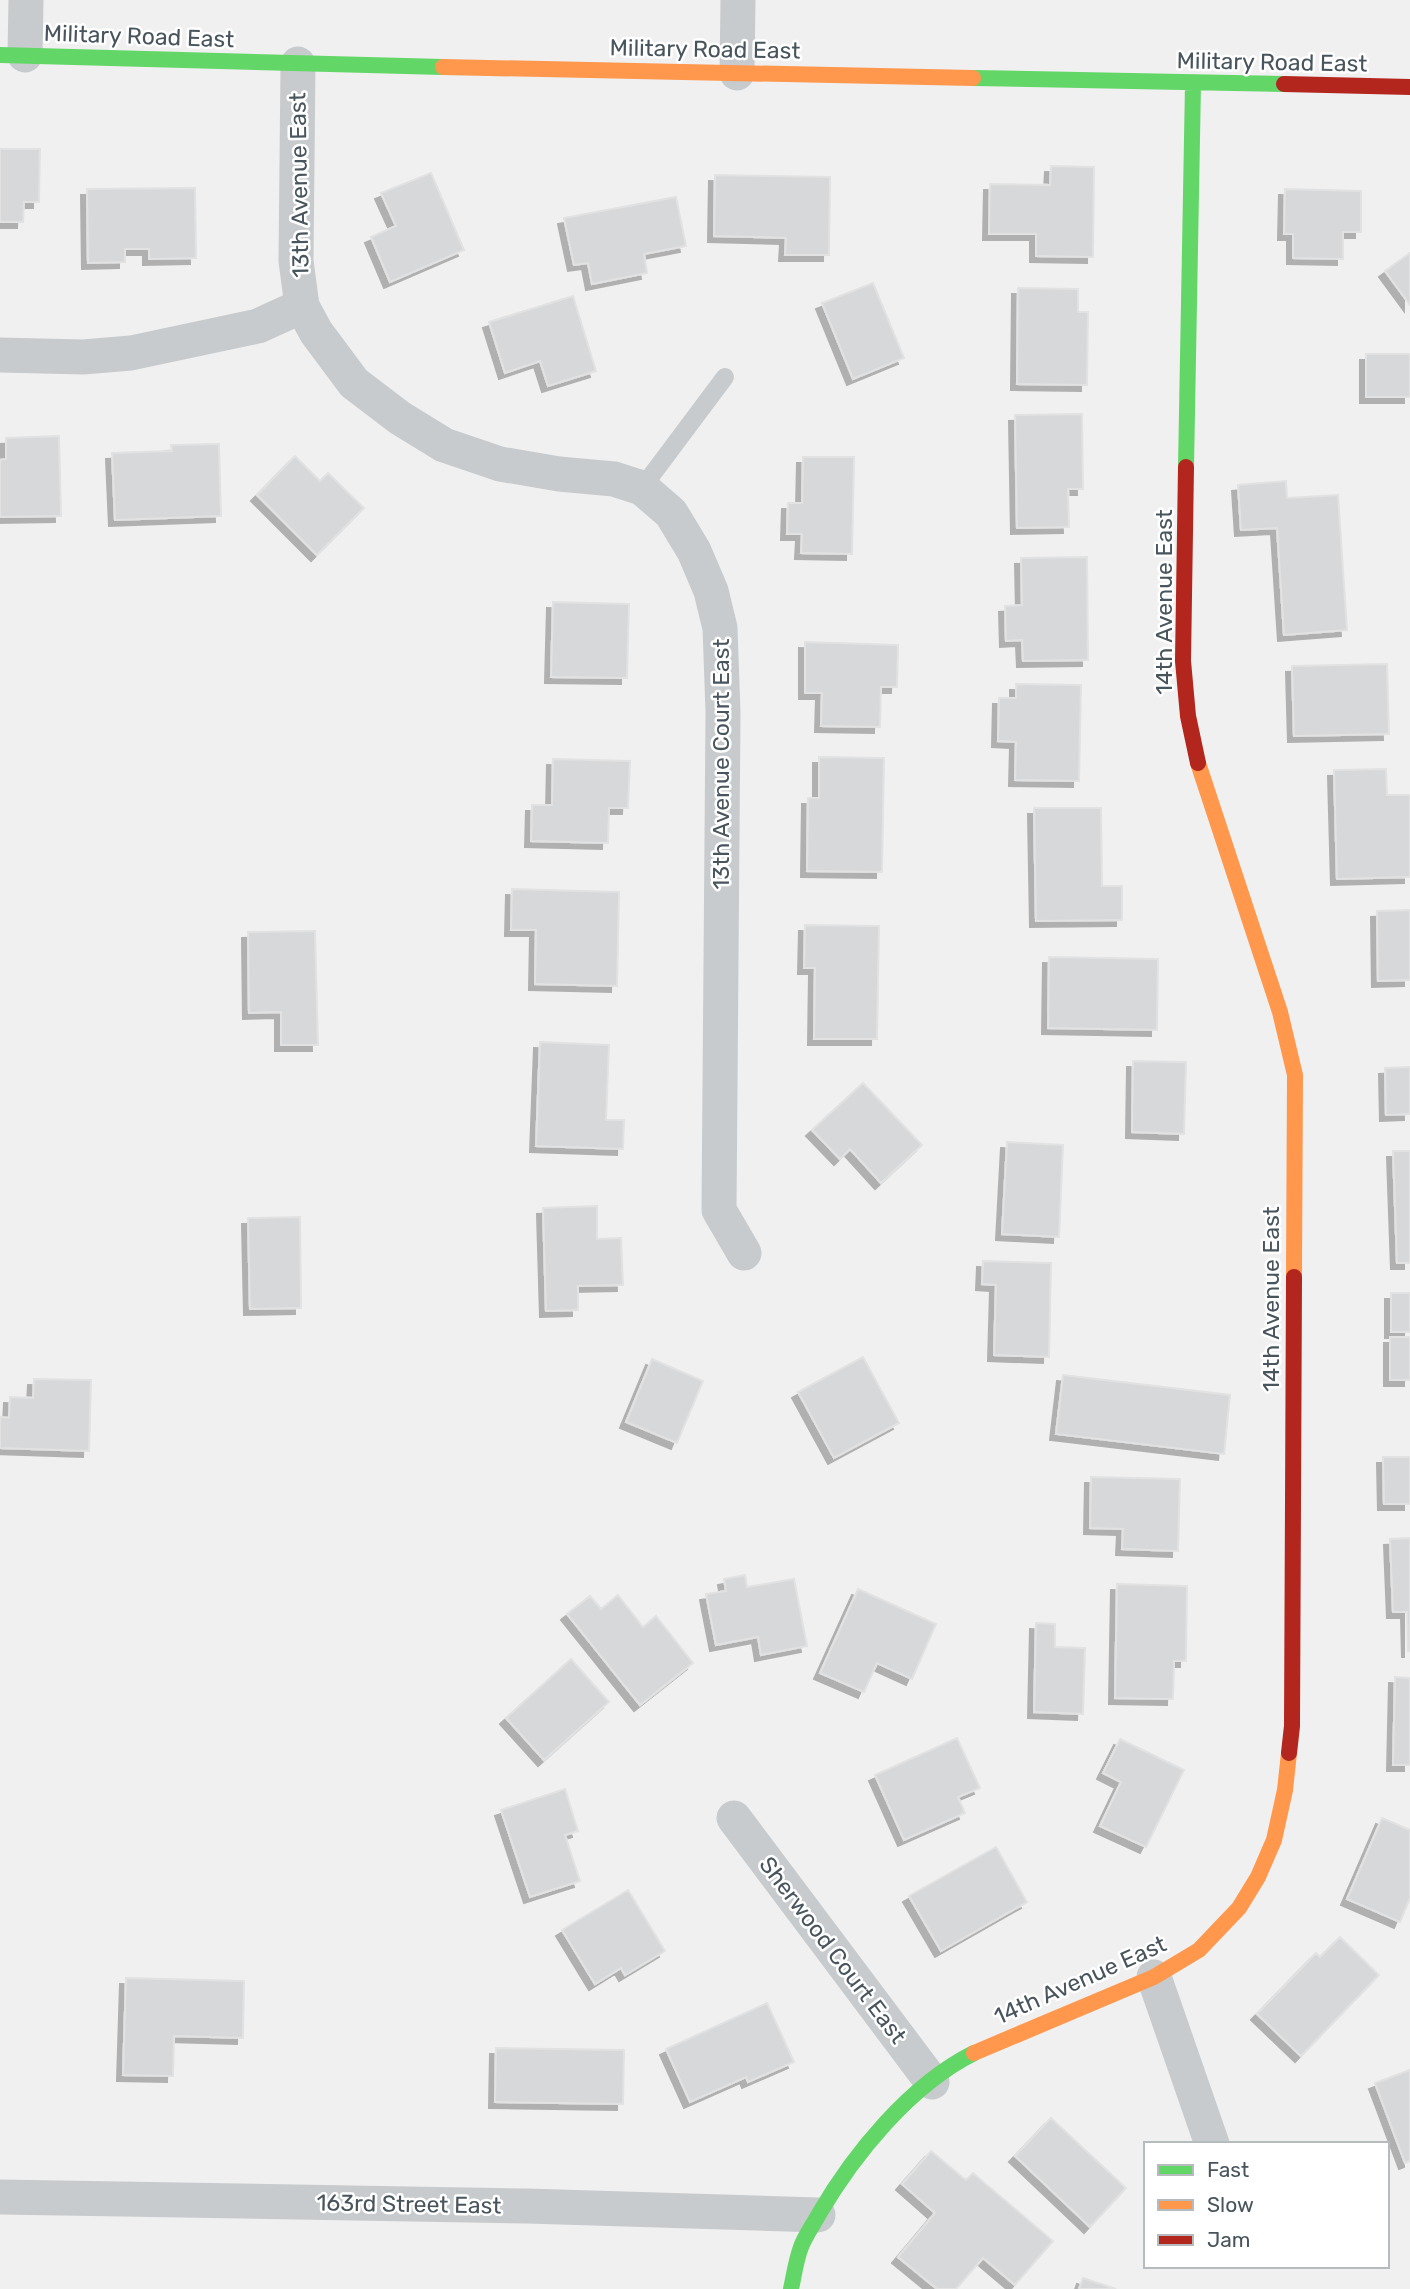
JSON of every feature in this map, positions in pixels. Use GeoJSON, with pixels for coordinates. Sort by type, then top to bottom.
{"type":"FeatureCollection","features":[{"type":"Feature","properties":{"kind":"street"},"geometry":{"type":"LineString","coordinates":[[13,55],[26,0]]}},
{"type":"Feature","properties":{"kind":"street"},"geometry":{"type":"LineString","coordinates":[[737,73],[738,0]]}},
{"type":"Feature","properties":{"kind":"street","name":"Military Road East"},"geometry":{"type":"LineString","coordinates":[[13,55],[298,64],[1410,87]]}},
{"type":"Feature","properties":{"kind":"street","name":"13th Avenue East"},"geometry":{"type":"LineString","coordinates":[[298,64],[296,261],[302,306]]}},
{"type":"Feature","properties":{"kind":"street","name":"14th Avenue East"},"geometry":{"type":"LineString","coordinates":[[791,2289],[801,2247],[818,2215],[859,2153],[909,2100],[956,2062],[1154,1976],[1199,1950],[1240,1908],[1258,1877],[1274,1840],[1285,1790],[1292,1726],[1295,1075],[1280,1012],[1202,777],[1188,716],[1183,661],[1193,84]]}},
{"type":"Feature","properties":{"kind":"street"},"geometry":{"type":"LineString","coordinates":[[0,355],[83,357],[131,353],[258,326],[302,306]]}},
{"type":"Feature","properties":{"kind":"street","name":"13th Avenue Court East"},"geometry":{"type":"LineString","coordinates":[[302,306],[316,332],[354,383],[400,418],[444,446],[500,464],[559,474],[614,479],[642,488],[671,513],[694,551],[711,590],[720,628],[723,726],[719,1210],[744,1253]]}},
{"type":"Feature","properties":{"kind":"street","name":"Sherwood Court East"},"geometry":{"type":"LineString","coordinates":[[734,1818],[932,2082]]}},
{"type":"Feature","properties":{"kind":"street"},"geometry":{"type":"LineString","coordinates":[[1154,1976],[1211,2142]]}},
{"type":"Feature","properties":{"kind":"street","name":"163rd Street East"},"geometry":{"type":"LineString","coordinates":[[0,2197],[513,2205],[818,2215]]}},
{"type":"Feature","properties":{"kind":"lane"},"geometry":{"type":"LineString","coordinates":[[642,488],[725,377]]}},
{"type":"Feature","properties":{"kind":"building"},"geometry":{"type":"Polygon","coordinates":[[[0,149],[40,149],[39,202],[24,202],[23,222],[0,222],[0,149]]]}},
{"type":"Feature","properties":{"kind":"building"},"geometry":{"type":"Polygon","coordinates":[[[1051,166],[1094,167],[1093,257],[1036,256],[1036,234],[989,234],[990,184],[1050,185],[1051,166]]]}},
{"type":"Feature","properties":{"kind":"building"},"geometry":{"type":"Polygon","coordinates":[[[431,173],[464,250],[390,282],[371,237],[396,226],[381,193],[431,173]]]}},
{"type":"Feature","properties":{"kind":"building"},"geometry":{"type":"Polygon","coordinates":[[[715,175],[830,177],[829,255],[785,255],[786,238],[714,236],[715,175]]]}},
{"type":"Feature","properties":{"kind":"building"},"geometry":{"type":"Polygon","coordinates":[[[195,188],[196,258],[149,259],[149,249],[125,249],[125,262],[88,263],[87,189],[195,188]]]}},
{"type":"Feature","properties":{"kind":"building"},"geometry":{"type":"Polygon","coordinates":[[[1285,189],[1361,191],[1361,232],[1343,232],[1343,259],[1293,258],[1293,234],[1284,234],[1285,189]]]}},
{"type":"Feature","properties":{"kind":"building"},"geometry":{"type":"Polygon","coordinates":[[[676,197],[686,246],[644,254],[647,273],[592,284],[588,263],[574,265],[564,218],[676,197]]]}},
{"type":"Feature","properties":{"kind":"building"},"geometry":{"type":"Polygon","coordinates":[[[1410,253],[1410,305],[1385,271],[1410,253]]]}},
{"type":"Feature","properties":{"kind":"building"},"geometry":{"type":"Polygon","coordinates":[[[873,283],[904,358],[853,379],[822,303],[873,283]]]}},
{"type":"Feature","properties":{"kind":"building"},"geometry":{"type":"Polygon","coordinates":[[[1018,288],[1078,289],[1078,312],[1088,312],[1087,385],[1017,384],[1018,288]]]}},
{"type":"Feature","properties":{"kind":"building"},"geometry":{"type":"Polygon","coordinates":[[[573,296],[596,371],[548,386],[540,361],[505,373],[489,322],[573,296]]]}},
{"type":"Feature","properties":{"kind":"building"},"geometry":{"type":"Polygon","coordinates":[[[1366,354],[1410,354],[1410,397],[1366,397],[1366,354]]]}},
{"type":"Feature","properties":{"kind":"building"},"geometry":{"type":"Polygon","coordinates":[[[1082,414],[1083,489],[1068,489],[1069,527],[1017,528],[1015,415],[1082,414]]]}},
{"type":"Feature","properties":{"kind":"building"},"geometry":{"type":"Polygon","coordinates":[[[59,436],[61,516],[0,517],[0,460],[6,459],[6,438],[59,436]]]}},
{"type":"Feature","properties":{"kind":"building"},"geometry":{"type":"Polygon","coordinates":[[[219,444],[221,516],[115,520],[112,453],[172,451],[171,445],[219,444]]]}},
{"type":"Feature","properties":{"kind":"building"},"geometry":{"type":"Polygon","coordinates":[[[295,456],[320,481],[328,473],[364,508],[317,555],[257,495],[295,456]]]}},
{"type":"Feature","properties":{"kind":"building"},"geometry":{"type":"Polygon","coordinates":[[[803,457],[854,457],[852,554],[801,553],[802,534],[787,534],[788,503],[802,503],[803,457]]]}},
{"type":"Feature","properties":{"kind":"building"},"geometry":{"type":"Polygon","coordinates":[[[1286,481],[1287,498],[1338,495],[1347,630],[1284,635],[1277,528],[1241,530],[1238,485],[1286,481]]]}},
{"type":"Feature","properties":{"kind":"building"},"geometry":{"type":"Polygon","coordinates":[[[1087,557],[1088,660],[1023,661],[1022,640],[1006,641],[1005,606],[1022,605],[1021,558],[1087,557]]]}},
{"type":"Feature","properties":{"kind":"building"},"geometry":{"type":"Polygon","coordinates":[[[553,602],[629,604],[627,678],[551,677],[553,602]]]}},
{"type":"Feature","properties":{"kind":"building"},"geometry":{"type":"Polygon","coordinates":[[[805,642],[898,645],[897,687],[881,687],[880,727],[821,726],[822,693],[805,693],[805,642]]]}},
{"type":"Feature","properties":{"kind":"building"},"geometry":{"type":"Polygon","coordinates":[[[1387,664],[1389,734],[1294,736],[1292,666],[1387,664]]]}},
{"type":"Feature","properties":{"kind":"building"},"geometry":{"type":"Polygon","coordinates":[[[1016,684],[1081,685],[1079,781],[1015,780],[1016,742],[998,741],[999,698],[1016,698],[1016,684]]]}},
{"type":"Feature","properties":{"kind":"building"},"geometry":{"type":"Polygon","coordinates":[[[819,757],[884,758],[882,872],[807,871],[808,798],[819,798],[819,757]]]}},
{"type":"Feature","properties":{"kind":"building"},"geometry":{"type":"Polygon","coordinates":[[[553,759],[630,761],[628,808],[609,808],[608,843],[531,841],[532,805],[552,805],[553,759]]]}},
{"type":"Feature","properties":{"kind":"building"},"geometry":{"type":"Polygon","coordinates":[[[1386,769],[1387,795],[1410,795],[1410,877],[1337,879],[1334,770],[1386,769]]]}},
{"type":"Feature","properties":{"kind":"building"},"geometry":{"type":"Polygon","coordinates":[[[1034,808],[1101,808],[1102,886],[1122,886],[1122,920],[1036,921],[1034,808]]]}},
{"type":"Feature","properties":{"kind":"building"},"geometry":{"type":"Polygon","coordinates":[[[512,889],[619,892],[617,986],[535,984],[536,930],[511,930],[512,889]]]}},
{"type":"Feature","properties":{"kind":"building"},"geometry":{"type":"Polygon","coordinates":[[[1410,910],[1410,980],[1378,981],[1377,911],[1410,910]]]}},
{"type":"Feature","properties":{"kind":"building"},"geometry":{"type":"Polygon","coordinates":[[[805,925],[879,926],[877,1039],[814,1039],[815,968],[804,968],[805,925]]]}},
{"type":"Feature","properties":{"kind":"building"},"geometry":{"type":"Polygon","coordinates":[[[315,931],[318,1045],[281,1045],[281,1012],[249,1013],[248,932],[315,931]]]}},
{"type":"Feature","properties":{"kind":"building"},"geometry":{"type":"Polygon","coordinates":[[[1049,957],[1158,959],[1157,1030],[1048,1028],[1049,957]]]}},
{"type":"Feature","properties":{"kind":"building"},"geometry":{"type":"Polygon","coordinates":[[[540,1042],[609,1045],[606,1120],[624,1120],[623,1149],[536,1146],[540,1042]]]}},
{"type":"Feature","properties":{"kind":"building"},"geometry":{"type":"Polygon","coordinates":[[[1133,1061],[1186,1062],[1184,1134],[1132,1132],[1133,1061]]]}},
{"type":"Feature","properties":{"kind":"building"},"geometry":{"type":"Polygon","coordinates":[[[1410,1067],[1410,1114],[1386,1115],[1385,1068],[1410,1067]]]}},
{"type":"Feature","properties":{"kind":"building"},"geometry":{"type":"Polygon","coordinates":[[[863,1083],[922,1145],[881,1183],[850,1149],[840,1159],[812,1130],[863,1083]]]}},
{"type":"Feature","properties":{"kind":"building"},"geometry":{"type":"Polygon","coordinates":[[[1007,1142],[1063,1145],[1059,1237],[1002,1234],[1007,1142]]]}},
{"type":"Feature","properties":{"kind":"building"},"geometry":{"type":"Polygon","coordinates":[[[1393,1151],[1410,1151],[1410,1263],[1397,1263],[1393,1151]]]}},
{"type":"Feature","properties":{"kind":"building"},"geometry":{"type":"Polygon","coordinates":[[[597,1206],[597,1239],[621,1238],[623,1285],[578,1286],[578,1310],[546,1311],[543,1208],[597,1206]]]}},
{"type":"Feature","properties":{"kind":"building"},"geometry":{"type":"Polygon","coordinates":[[[300,1217],[301,1308],[250,1309],[248,1218],[300,1217]]]}},
{"type":"Feature","properties":{"kind":"building"},"geometry":{"type":"Polygon","coordinates":[[[983,1261],[1051,1263],[1049,1357],[994,1355],[996,1285],[982,1284],[983,1261]]]}},
{"type":"Feature","properties":{"kind":"building"},"geometry":{"type":"Polygon","coordinates":[[[1391,1293],[1410,1293],[1410,1332],[1391,1332],[1391,1293]]]}},
{"type":"Feature","properties":{"kind":"building"},"geometry":{"type":"Polygon","coordinates":[[[1390,1337],[1410,1337],[1410,1380],[1390,1380],[1390,1337]]]}},
{"type":"Feature","properties":{"kind":"building"},"geometry":{"type":"Polygon","coordinates":[[[863,1357],[899,1423],[834,1458],[798,1392],[863,1357]]]}},
{"type":"Feature","properties":{"kind":"building"},"geometry":{"type":"Polygon","coordinates":[[[652,1359],[703,1381],[677,1443],[626,1422],[652,1359]]]}},
{"type":"Feature","properties":{"kind":"building"},"geometry":{"type":"Polygon","coordinates":[[[1063,1375],[1230,1395],[1224,1454],[1056,1434],[1063,1375]]]}},
{"type":"Feature","properties":{"kind":"building"},"geometry":{"type":"Polygon","coordinates":[[[34,1379],[91,1380],[89,1451],[0,1448],[0,1417],[9,1418],[10,1397],[33,1398],[34,1379]]]}},
{"type":"Feature","properties":{"kind":"building"},"geometry":{"type":"Polygon","coordinates":[[[1383,1457],[1410,1457],[1410,1504],[1384,1504],[1383,1457]]]}},
{"type":"Feature","properties":{"kind":"building"},"geometry":{"type":"Polygon","coordinates":[[[1091,1477],[1180,1479],[1178,1551],[1122,1549],[1123,1529],[1090,1528],[1091,1477]]]}},
{"type":"Feature","properties":{"kind":"building"},"geometry":{"type":"Polygon","coordinates":[[[1410,1538],[1408,1651],[1407,1612],[1393,1612],[1390,1539],[1410,1538]]]}},
{"type":"Feature","properties":{"kind":"building"},"geometry":{"type":"Polygon","coordinates":[[[745,1575],[747,1587],[794,1579],[807,1646],[761,1655],[758,1637],[716,1645],[706,1594],[726,1591],[724,1579],[745,1575]]]}},
{"type":"Feature","properties":{"kind":"building"},"geometry":{"type":"Polygon","coordinates":[[[1117,1584],[1187,1586],[1186,1661],[1174,1661],[1173,1699],[1115,1698],[1117,1584]]]}},
{"type":"Feature","properties":{"kind":"building"},"geometry":{"type":"Polygon","coordinates":[[[858,1589],[936,1624],[912,1679],[877,1663],[864,1692],[820,1673],[858,1589]]]}},
{"type":"Feature","properties":{"kind":"building"},"geometry":{"type":"Polygon","coordinates":[[[618,1595],[643,1627],[656,1616],[693,1663],[640,1705],[567,1614],[590,1596],[601,1609],[618,1595]]]}},
{"type":"Feature","properties":{"kind":"building"},"geometry":{"type":"Polygon","coordinates":[[[1036,1623],[1055,1624],[1055,1647],[1085,1648],[1083,1714],[1034,1712],[1036,1623]]]}},
{"type":"Feature","properties":{"kind":"building"},"geometry":{"type":"Polygon","coordinates":[[[571,1659],[609,1702],[544,1760],[506,1718],[571,1659]]]}},
{"type":"Feature","properties":{"kind":"building"},"geometry":{"type":"Polygon","coordinates":[[[1395,1677],[1410,1678],[1410,1765],[1393,1765],[1395,1677]]]}},
{"type":"Feature","properties":{"kind":"building"},"geometry":{"type":"Polygon","coordinates":[[[957,1738],[980,1788],[958,1797],[965,1813],[904,1840],[875,1775],[957,1738]]]}},
{"type":"Feature","properties":{"kind":"building"},"geometry":{"type":"Polygon","coordinates":[[[1120,1739],[1184,1770],[1146,1847],[1100,1826],[1121,1782],[1103,1773],[1120,1739]]]}},
{"type":"Feature","properties":{"kind":"building"},"geometry":{"type":"Polygon","coordinates":[[[565,1789],[578,1831],[565,1835],[580,1881],[530,1897],[501,1810],[565,1789]]]}},
{"type":"Feature","properties":{"kind":"building"},"geometry":{"type":"Polygon","coordinates":[[[1382,1818],[1410,1830],[1410,1898],[1400,1922],[1347,1899],[1382,1818]]]}},
{"type":"Feature","properties":{"kind":"building"},"geometry":{"type":"Polygon","coordinates":[[[996,1847],[1027,1902],[941,1951],[909,1896],[996,1847]]]}},
{"type":"Feature","properties":{"kind":"building"},"geometry":{"type":"Polygon","coordinates":[[[628,1890],[665,1951],[625,1975],[621,1968],[595,1984],[562,1930],[628,1890]]]}},
{"type":"Feature","properties":{"kind":"building"},"geometry":{"type":"Polygon","coordinates":[[[1340,1937],[1379,1975],[1301,2056],[1257,2014],[1316,1953],[1320,1957],[1340,1937]]]}},
{"type":"Feature","properties":{"kind":"building"},"geometry":{"type":"Polygon","coordinates":[[[126,1978],[244,1981],[243,2038],[174,2036],[173,2076],[123,2075],[126,1978]]]}},
{"type":"Feature","properties":{"kind":"building"},"geometry":{"type":"Polygon","coordinates":[[[767,2003],[794,2062],[748,2082],[746,2077],[690,2102],[666,2049],[767,2003]]]}},
{"type":"Feature","properties":{"kind":"building"},"geometry":{"type":"Polygon","coordinates":[[[496,2048],[624,2050],[623,2104],[495,2102],[496,2048]]]}},
{"type":"Feature","properties":{"kind":"building"},"geometry":{"type":"Polygon","coordinates":[[[1410,2070],[1410,2161],[1405,2163],[1375,2083],[1410,2070]]]}},
{"type":"Feature","properties":{"kind":"building"},"geometry":{"type":"Polygon","coordinates":[[[1051,2118],[1126,2188],[1090,2227],[1015,2156],[1051,2118]]]}},
{"type":"Feature","properties":{"kind":"building"},"geometry":{"type":"Polygon","coordinates":[[[931,2151],[966,2180],[973,2173],[1053,2241],[1015,2285],[983,2258],[956,2289],[937,2289],[898,2257],[935,2213],[902,2184],[931,2151]]]}},
{"type":"Feature","properties":{"kind":"building"},"geometry":{"type":"Polygon","coordinates":[[[1083,2278],[1116,2289],[1079,2289],[1083,2278]]]}},
{"type":"Feature","properties":{"kind":"traffic: fast"},"geometry":{"type":"LineString","coordinates":[[0,55],[443,67]]}},
{"type":"Feature","properties":{"kind":"traffic: fast"},"geometry":{"type":"LineString","coordinates":[[973,78],[1284,84]]}},
{"type":"Feature","properties":{"kind":"traffic: fast"},"geometry":{"type":"LineString","coordinates":[[1186,467],[1193,84]]}},
{"type":"Feature","properties":{"kind":"traffic: fast"},"geometry":{"type":"LineString","coordinates":[[791,2289],[805,2239],[849,2168],[906,2102],[950,2067],[974,2053]]}},
{"type":"Feature","properties":{"kind":"traffic: slow"},"geometry":{"type":"LineString","coordinates":[[443,67],[973,78]]}},
{"type":"Feature","properties":{"kind":"traffic: slow"},"geometry":{"type":"LineString","coordinates":[[1198,763],[1280,1012],[1295,1075],[1294,1277]]}},
{"type":"Feature","properties":{"kind":"traffic: slow"},"geometry":{"type":"LineString","coordinates":[[974,2053],[1154,1977],[1199,1950],[1239,1908],[1258,1877],[1274,1840],[1285,1790],[1289,1753]]}},
{"type":"Feature","properties":{"kind":"traffic: jam"},"geometry":{"type":"LineString","coordinates":[[1284,84],[1410,87]]}},
{"type":"Feature","properties":{"kind":"traffic: jam"},"geometry":{"type":"LineString","coordinates":[[1186,467],[1183,661],[1188,716],[1198,763]]}},
{"type":"Feature","properties":{"kind":"traffic: jam"},"geometry":{"type":"LineString","coordinates":[[1289,1753],[1292,1726],[1294,1277]]}}]}
